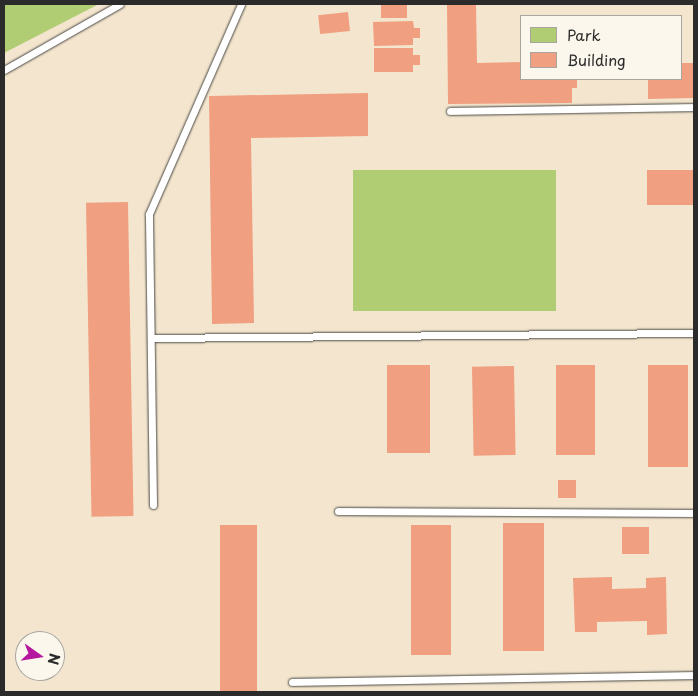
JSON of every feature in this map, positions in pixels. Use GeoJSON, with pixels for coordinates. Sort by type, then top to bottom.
{"type":"FeatureCollection","features":[{"type":"Feature","properties":{"kind":"lane"},"geometry":{"type":"LineString","coordinates":[[4,70],[120,4]]}},
{"type":"Feature","properties":{"kind":"lane"},"geometry":{"type":"LineString","coordinates":[[153,504],[149,214],[241,4]]}},
{"type":"Feature","properties":{"kind":"lane"},"geometry":{"type":"LineString","coordinates":[[450,111],[694,107]]}},
{"type":"Feature","properties":{"kind":"lane"},"geometry":{"type":"LineString","coordinates":[[151,338],[694,333]]}},
{"type":"Feature","properties":{"kind":"lane"},"geometry":{"type":"LineString","coordinates":[[338,511],[694,513]]}},
{"type":"Feature","properties":{"kind":"lane"},"geometry":{"type":"LineString","coordinates":[[292,682],[694,675]]}},
{"type":"Feature","properties":{"kind":"green space"},"geometry":{"type":"Polygon","coordinates":[[[4,4],[99,4],[4,53],[4,4]]]}},
{"type":"Feature","properties":{"kind":"green space"},"geometry":{"type":"Polygon","coordinates":[[[353,170],[556,170],[556,311],[353,311],[353,170]]]}},
{"type":"Feature","properties":{"kind":"building"},"geometry":{"type":"Polygon","coordinates":[[[381,4],[407,4],[407,18],[381,18],[381,4]]]}},
{"type":"Feature","properties":{"kind":"building"},"geometry":{"type":"Polygon","coordinates":[[[447,4],[476,4],[477,63],[520,62],[520,80],[577,80],[577,88],[572,88],[572,103],[448,104],[447,4]]]}},
{"type":"Feature","properties":{"kind":"building"},"geometry":{"type":"Polygon","coordinates":[[[348,12],[350,31],[320,34],[318,15],[348,12]]]}},
{"type":"Feature","properties":{"kind":"building"},"geometry":{"type":"Polygon","coordinates":[[[413,21],[414,28],[420,28],[420,38],[413,38],[413,45],[374,46],[373,22],[413,21]]]}},
{"type":"Feature","properties":{"kind":"building"},"geometry":{"type":"Polygon","coordinates":[[[374,48],[413,48],[413,55],[420,55],[420,65],[413,65],[413,72],[374,72],[374,48]]]}},
{"type":"Feature","properties":{"kind":"building"},"geometry":{"type":"Polygon","coordinates":[[[683,63],[694,63],[694,98],[648,99],[648,80],[683,80],[683,63]]]}},
{"type":"Feature","properties":{"kind":"building"},"geometry":{"type":"Polygon","coordinates":[[[368,93],[368,136],[251,138],[254,323],[212,324],[209,96],[368,93]]]}},
{"type":"Feature","properties":{"kind":"building"},"geometry":{"type":"Polygon","coordinates":[[[647,170],[694,170],[694,205],[647,205],[647,170]]]}},
{"type":"Feature","properties":{"kind":"building"},"geometry":{"type":"Polygon","coordinates":[[[128,202],[133,516],[91,517],[86,203],[128,202]]]}},
{"type":"Feature","properties":{"kind":"building"},"geometry":{"type":"Polygon","coordinates":[[[387,365],[430,365],[430,453],[387,453],[387,365]]]}},
{"type":"Feature","properties":{"kind":"building"},"geometry":{"type":"Polygon","coordinates":[[[556,365],[595,365],[595,455],[556,455],[556,365]]]}},
{"type":"Feature","properties":{"kind":"building"},"geometry":{"type":"Polygon","coordinates":[[[648,365],[688,365],[688,467],[648,467],[648,365]]]}},
{"type":"Feature","properties":{"kind":"building"},"geometry":{"type":"Polygon","coordinates":[[[514,366],[516,455],[474,456],[472,367],[514,366]]]}},
{"type":"Feature","properties":{"kind":"building"},"geometry":{"type":"Polygon","coordinates":[[[558,480],[576,480],[576,498],[558,498],[558,480]]]}},
{"type":"Feature","properties":{"kind":"building"},"geometry":{"type":"Polygon","coordinates":[[[503,523],[544,523],[544,651],[503,651],[503,523]]]}},
{"type":"Feature","properties":{"kind":"building"},"geometry":{"type":"Polygon","coordinates":[[[220,525],[257,525],[257,692],[220,692],[220,525]]]}},
{"type":"Feature","properties":{"kind":"building"},"geometry":{"type":"Polygon","coordinates":[[[411,525],[451,525],[451,655],[411,655],[411,525]]]}},
{"type":"Feature","properties":{"kind":"building"},"geometry":{"type":"Polygon","coordinates":[[[622,527],[649,527],[649,554],[622,554],[622,527]]]}},
{"type":"Feature","properties":{"kind":"building"},"geometry":{"type":"Polygon","coordinates":[[[612,577],[612,589],[646,588],[646,578],[666,577],[667,634],[647,635],[647,621],[597,622],[597,632],[575,632],[573,578],[612,577]]]}}]}
